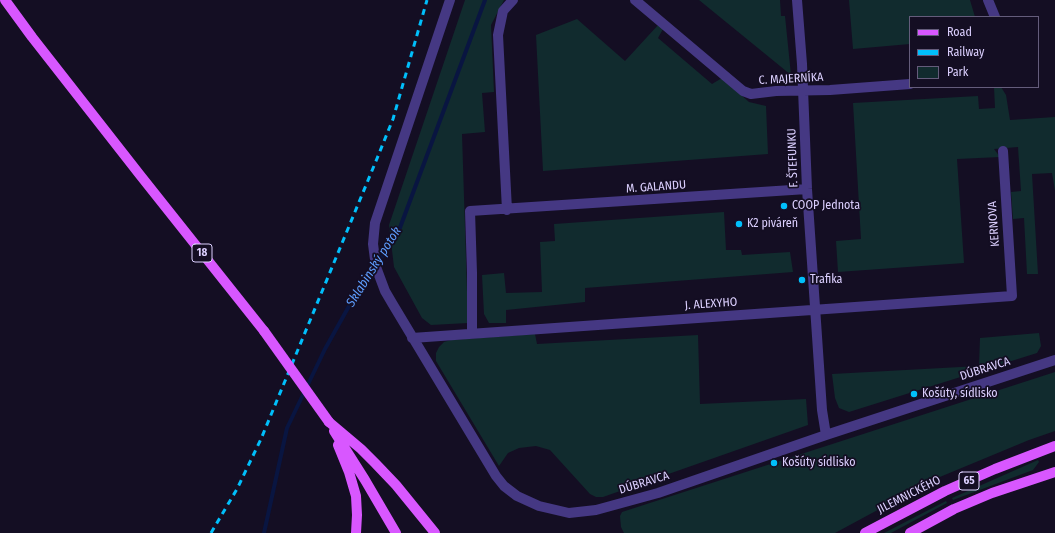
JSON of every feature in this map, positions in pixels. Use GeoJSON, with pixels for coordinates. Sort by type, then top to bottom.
{"type":"FeatureCollection","features":[{"type":"Feature","properties":{"kind":"main road","name":"18"},"geometry":{"type":"LineString","coordinates":[[5,0],[120,150],[264,331],[329,422],[396,533]]}},
{"type":"Feature","properties":{"kind":"main road"},"geometry":{"type":"LineString","coordinates":[[329,422],[349,472],[356,496],[356,533]]}},
{"type":"Feature","properties":{"kind":"main road"},"geometry":{"type":"LineString","coordinates":[[329,422],[375,463],[435,533]]}},
{"type":"Feature","properties":{"kind":"main road","name":"JILEMNICKÉHO"},"geometry":{"type":"LineString","coordinates":[[864,533],[945,491],[995,469],[1055,446]]}},
{"type":"Feature","properties":{"kind":"main road","name":"65"},"geometry":{"type":"LineString","coordinates":[[910,533],[954,509],[992,493],[1055,472]]}},
{"type":"Feature","properties":{"kind":"street","name":"DÚBRAVCA"},"geometry":{"type":"LineString","coordinates":[[450,0],[375,223],[373,244],[376,267],[385,291],[496,476],[504,486],[527,501],[539,506],[569,513],[596,510],[628,502],[1055,360]]}},
{"type":"Feature","properties":{"kind":"street"},"geometry":{"type":"LineString","coordinates":[[507,210],[498,35],[504,11],[513,0]]}},
{"type":"Feature","properties":{"kind":"street","name":"C. MAJERNÍKA"},"geometry":{"type":"LineString","coordinates":[[635,0],[742,91],[751,94],[909,84]]}},
{"type":"Feature","properties":{"kind":"street","name":"F. ŠTEFUNKU"},"geometry":{"type":"LineString","coordinates":[[796,0],[803,90],[807,189],[822,410],[826,435]]}},
{"type":"Feature","properties":{"kind":"street"},"geometry":{"type":"LineString","coordinates":[[988,0],[995,16]]}},
{"type":"Feature","properties":{"kind":"street","name":"KERNOVA"},"geometry":{"type":"LineString","coordinates":[[1003,151],[1012,296]]}},
{"type":"Feature","properties":{"kind":"street","name":"M. GALANDU"},"geometry":{"type":"LineString","coordinates":[[472,334],[470,211],[507,210],[807,189]]}},
{"type":"Feature","properties":{"kind":"street","name":"J. ALEXYHO"},"geometry":{"type":"LineString","coordinates":[[412,338],[1012,296]]}},
{"type":"Feature","properties":{"kind":"green space"},"geometry":{"type":"Polygon","coordinates":[[[465,0],[504,0],[491,25],[494,92],[482,93],[485,132],[462,134],[468,323],[431,325],[422,318],[394,267],[389,225],[465,0]]]}},
{"type":"Feature","properties":{"kind":"green space"},"geometry":{"type":"Polygon","coordinates":[[[699,0],[780,0],[781,16],[785,16],[791,75],[699,0]]]}},
{"type":"Feature","properties":{"kind":"green space"},"geometry":{"type":"Polygon","coordinates":[[[849,0],[970,0],[975,16],[909,16],[909,44],[853,49],[849,0]]]}},
{"type":"Feature","properties":{"kind":"green space"},"geometry":{"type":"Polygon","coordinates":[[[577,19],[625,61],[659,24],[663,29],[658,38],[712,84],[722,78],[749,102],[766,106],[768,154],[543,171],[536,35],[577,19]]]}},
{"type":"Feature","properties":{"kind":"green space"},"geometry":{"type":"Polygon","coordinates":[[[994,88],[1002,88],[1006,95],[1010,120],[1055,117],[1055,191],[1052,173],[1032,174],[1038,274],[1027,274],[1024,218],[1013,219],[1011,192],[1021,191],[1018,147],[994,149],[1000,157],[957,159],[964,263],[838,272],[836,241],[861,239],[853,103],[978,96],[979,109],[995,108],[994,88]]]}},
{"type":"Feature","properties":{"kind":"green space"},"geometry":{"type":"Polygon","coordinates":[[[724,212],[726,250],[741,250],[742,255],[790,252],[793,272],[585,288],[585,302],[506,310],[506,323],[489,323],[484,314],[482,275],[504,273],[506,293],[542,292],[540,242],[555,241],[554,224],[724,212]]]}},
{"type":"Feature","properties":{"kind":"green space"},"geometry":{"type":"Polygon","coordinates":[[[1039,333],[1041,346],[1037,353],[849,412],[839,408],[835,398],[832,374],[979,366],[980,338],[1039,333]]]}},
{"type":"Feature","properties":{"kind":"green space"},"geometry":{"type":"Polygon","coordinates":[[[535,334],[537,344],[698,335],[700,404],[806,399],[808,425],[603,497],[596,497],[590,494],[550,450],[536,446],[519,448],[508,453],[499,466],[436,361],[436,353],[444,342],[451,340],[535,334]]]}},
{"type":"Feature","properties":{"kind":"green space"},"geometry":{"type":"Polygon","coordinates":[[[1055,372],[1055,431],[1029,440],[935,479],[835,533],[624,533],[621,527],[620,516],[622,512],[1055,372]]]}},
{"type":"Feature","properties":{"kind":"green space"},"geometry":{"type":"Polygon","coordinates":[[[1038,460],[1039,462],[1033,470],[953,500],[952,498],[1038,460]]]}},
{"type":"Feature","properties":{"kind":"green space"},"geometry":{"type":"Polygon","coordinates":[[[946,501],[947,503],[891,533],[884,533],[946,501]]]}},
{"type":"Feature","properties":{"kind":"waterway","name":"Sklabinský potok"},"geometry":{"type":"LineString","coordinates":[[264,533],[287,428],[325,349],[353,299],[398,233],[485,0]]}},
{"type":"Feature","properties":{"kind":"railway"},"geometry":{"type":"LineString","coordinates":[[211,533],[237,489],[261,439],[376,161],[393,119],[427,0]]}},
{"type":"Feature","properties":{"kind":"place","name":"COOP Jednota"},"geometry":{"type":"Point","coordinates":[784,206]}},
{"type":"Feature","properties":{"kind":"place","name":"K2 piváreň"},"geometry":{"type":"Point","coordinates":[739,224]}},
{"type":"Feature","properties":{"kind":"place","name":"Trafika"},"geometry":{"type":"Point","coordinates":[802,280]}},
{"type":"Feature","properties":{"kind":"place","name":"Košúty, sídlisko"},"geometry":{"type":"Point","coordinates":[914,394]}},
{"type":"Feature","properties":{"kind":"place","name":"Košúty sídlisko"},"geometry":{"type":"Point","coordinates":[774,463]}}]}
